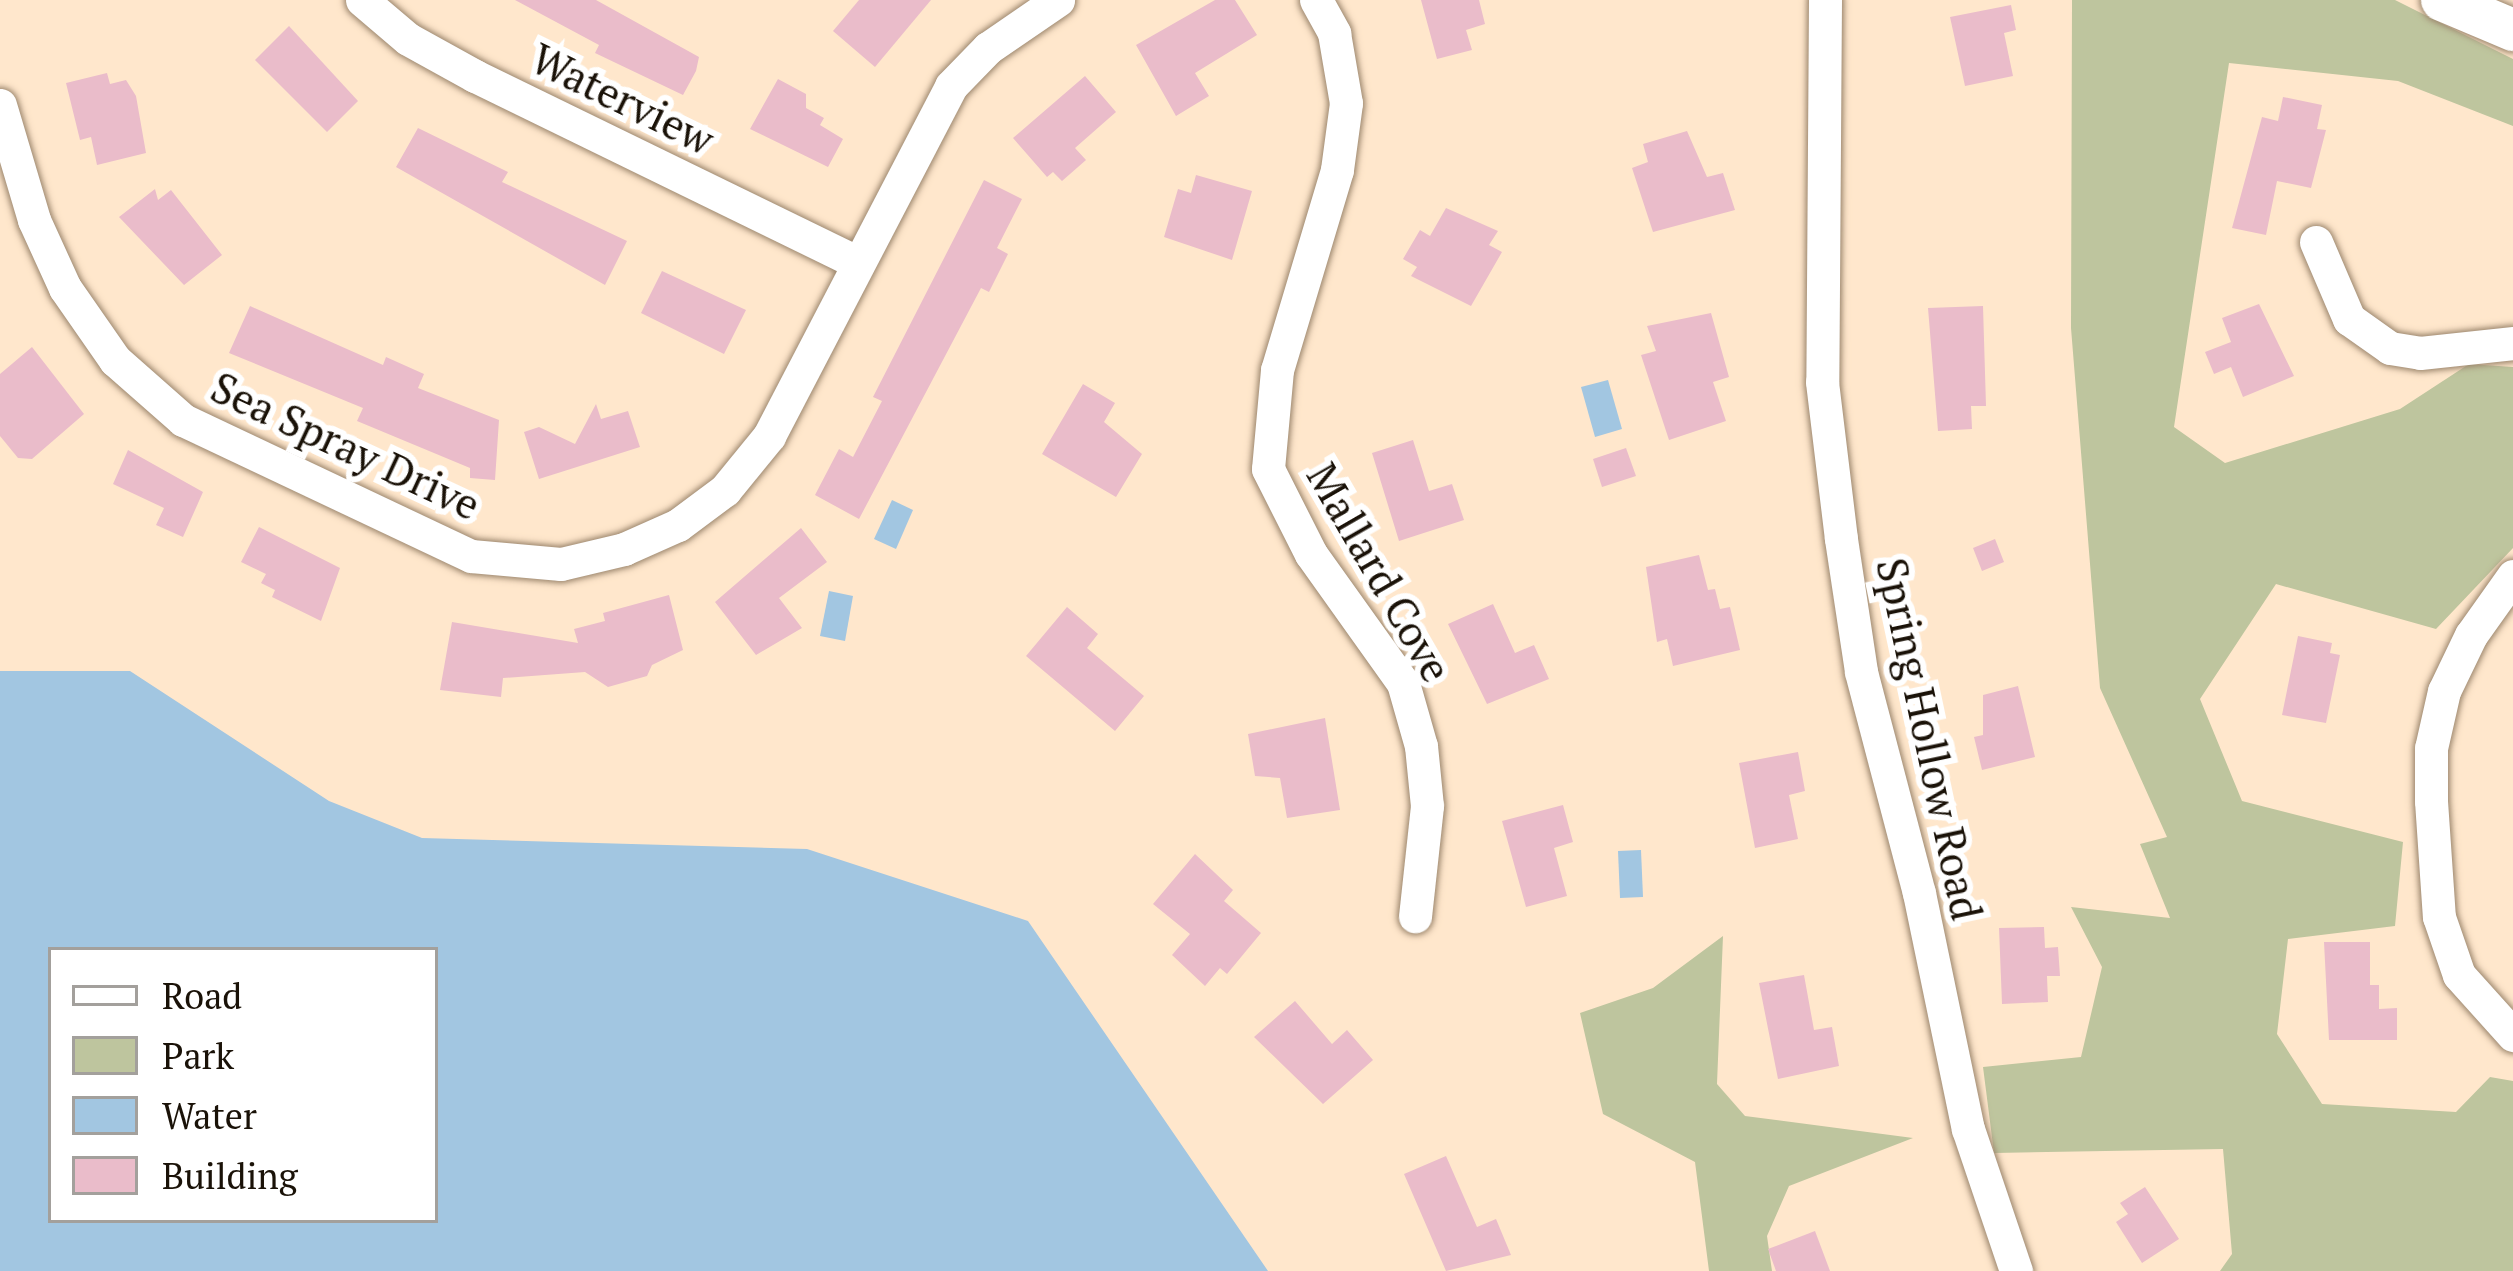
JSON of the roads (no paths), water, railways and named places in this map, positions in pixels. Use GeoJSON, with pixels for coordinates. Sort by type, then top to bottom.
{"type":"FeatureCollection","features":[{"type":"Feature","properties":{"kind":"street","name":"Waterview"},"geometry":{"type":"LineString","coordinates":[[362,0],[408,39],[475,76],[855,261]]}},
{"type":"Feature","properties":{"kind":"street","name":"Sea Spray Drive"},"geometry":{"type":"LineString","coordinates":[[0,105],[34,220],[65,288],[116,360],[183,420],[472,556],[561,564],[624,550],[725,490],[769,436],[855,261],[951,86],[988,48],[1058,0]]}},
{"type":"Feature","properties":{"kind":"street","name":"Mallard Cove"},"geometry":{"type":"LineString","coordinates":[[1316,0],[1334,33],[1346,103],[1337,170],[1277,370],[1268,469],[1311,554],[1402,683],[1421,746],[1427,806],[1415,916]]}},
{"type":"Feature","properties":{"kind":"street","name":"Spring Hollow Road"},"geometry":{"type":"LineString","coordinates":[[1825,0],[1822,382],[1844,561],[1861,672],[1919,893],[1968,1129],[2016,1271]]}},
{"type":"Feature","properties":{"kind":"street"},"geometry":{"type":"LineString","coordinates":[[2442,0],[2513,31]]}},
{"type":"Feature","properties":{"kind":"street"},"geometry":{"type":"LineString","coordinates":[[2316,242],[2349,319],[2390,348],[2420,353],[2513,343]]}},
{"type":"Feature","properties":{"kind":"street"},"geometry":{"type":"LineString","coordinates":[[2513,576],[2470,635],[2444,692],[2431,766],[2439,917],[2459,975],[2513,1035]]}},
{"type":"Feature","properties":{"kind":"water"},"geometry":{"type":"Polygon","coordinates":[[[1608,380],[1622,429],[1595,437],[1581,387],[1608,380]]]}},
{"type":"Feature","properties":{"kind":"water"},"geometry":{"type":"Polygon","coordinates":[[[892,500],[913,510],[896,549],[874,539],[892,500]]]}},
{"type":"Feature","properties":{"kind":"water"},"geometry":{"type":"Polygon","coordinates":[[[829,591],[853,596],[845,641],[820,636],[829,591]]]}},
{"type":"Feature","properties":{"kind":"water"},"geometry":{"type":"Polygon","coordinates":[[[0,671],[130,671],[329,801],[422,838],[807,849],[1028,921],[1268,1271],[0,1271],[0,671]]]}},
{"type":"Feature","properties":{"kind":"water"},"geometry":{"type":"Polygon","coordinates":[[[1641,850],[1643,897],[1620,898],[1618,851],[1641,850]]]}}]}
